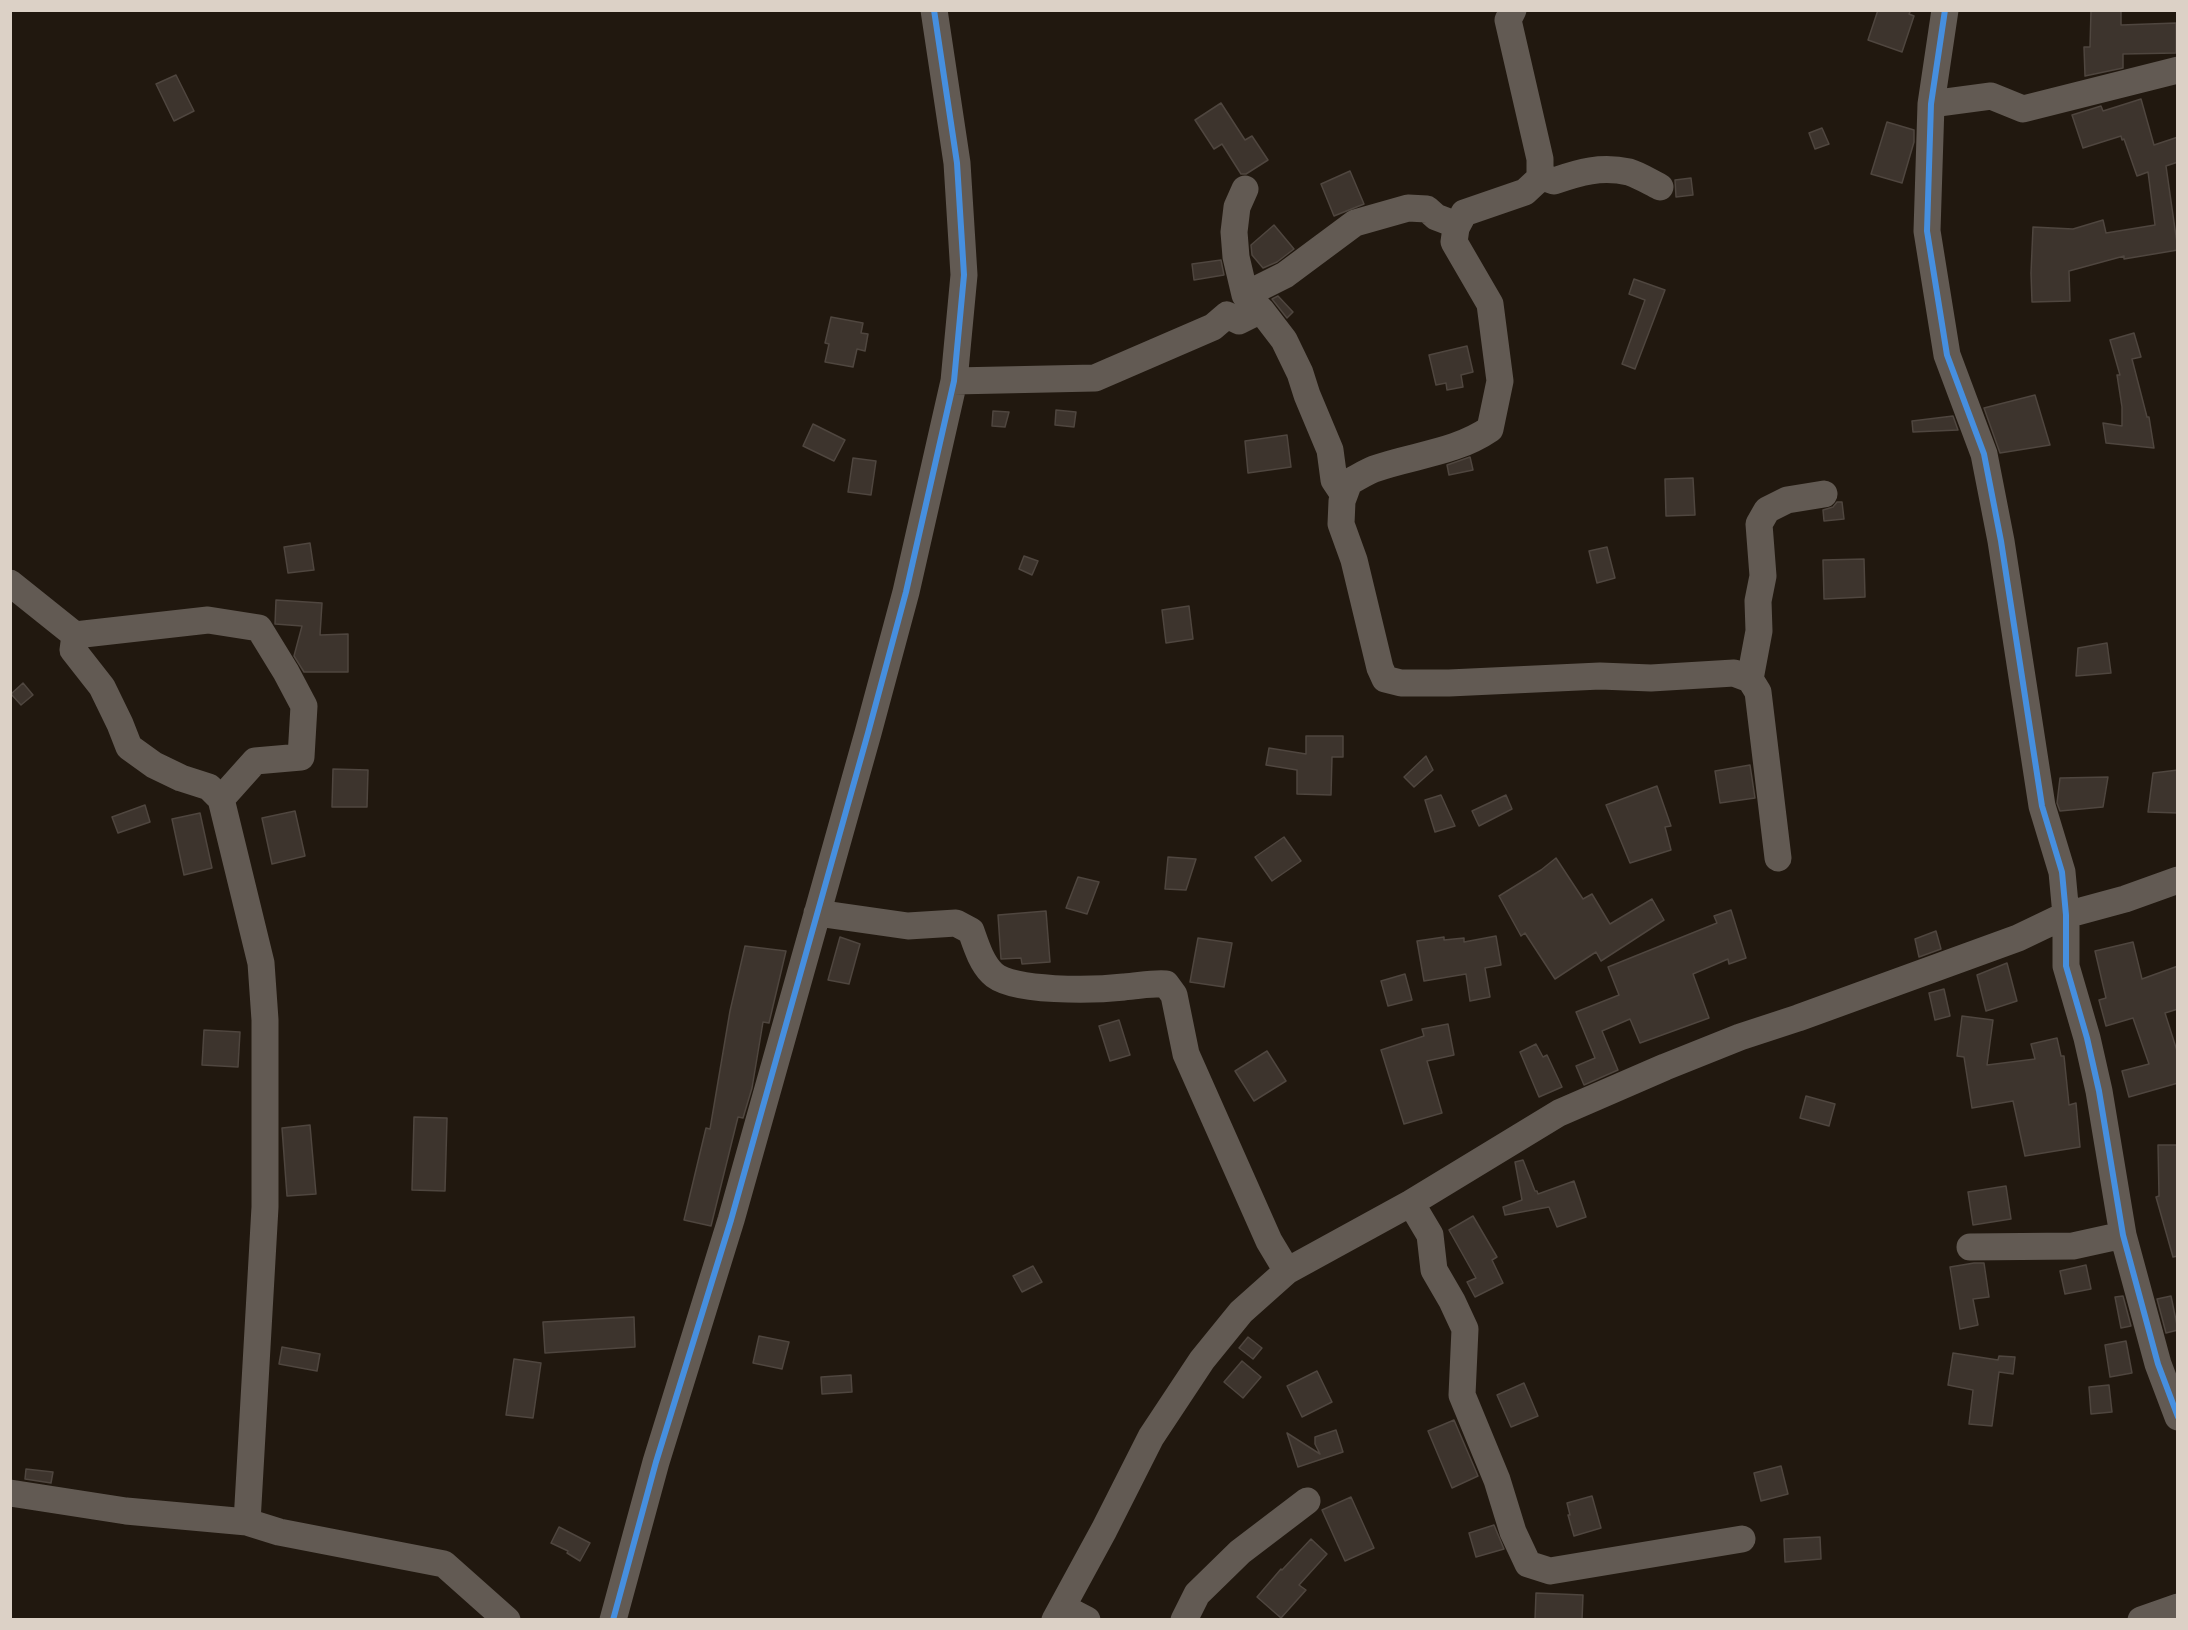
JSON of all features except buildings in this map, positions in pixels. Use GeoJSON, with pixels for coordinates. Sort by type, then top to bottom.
{"type":"FeatureCollection","features":[{"type":"Feature","properties":{"kind":"street"},"geometry":{"type":"LineString","coordinates":[[613,1620],[656,1462],[731,1220],[906,592],[954,381],[963,264],[957,163],[934,10]]}},
{"type":"Feature","properties":{"kind":"street"},"geometry":{"type":"LineString","coordinates":[[1513,10],[1508,20],[1540,159],[1540,178],[1525,192],[1464,213],[1457,225],[1454,243],[1490,304],[1500,381],[1490,429],[1457,446],[1374,469],[1349,482],[1342,501],[1341,524],[1354,560],[1380,668],[1385,679],[1401,683],[1600,676],[1651,678],[1734,673],[1750,679],[1758,692],[1778,858]]}},
{"type":"Feature","properties":{"kind":"street"},"geometry":{"type":"LineString","coordinates":[[1945,10],[1931,104],[1927,231],[1947,355],[1984,454],[2023,674],[2042,806],[2062,872],[2066,915],[2066,966],[2087,1038],[2099,1091],[2123,1235],[2168,1360],[2178,1417]]}},
{"type":"Feature","properties":{"kind":"street"},"geometry":{"type":"LineString","coordinates":[[1931,104],[1991,96],[2023,109],[2178,70]]}},
{"type":"Feature","properties":{"kind":"street"},"geometry":{"type":"LineString","coordinates":[[1540,176],[1554,182],[1588,170],[1631,172],[1660,187]]}},
{"type":"Feature","properties":{"kind":"street"},"geometry":{"type":"LineString","coordinates":[[1245,189],[1237,207],[1234,232],[1253,302],[1284,340],[1300,373],[1330,450],[1334,480],[1344,495]]}},
{"type":"Feature","properties":{"kind":"street"},"geometry":{"type":"LineString","coordinates":[[954,381],[1095,378],[1213,327],[1227,315],[1239,321],[1253,302],[1355,223],[1408,208],[1427,209],[1436,217],[1457,225]]}},
{"type":"Feature","properties":{"kind":"street"},"geometry":{"type":"LineString","coordinates":[[1750,679],[1759,631],[1758,601],[1763,576],[1759,524],[1767,510],[1787,500],[1824,494]]}},
{"type":"Feature","properties":{"kind":"street"},"geometry":{"type":"LineString","coordinates":[[10,583],[75,635],[208,620],[259,628],[304,706],[301,757],[255,761],[221,799]]}},
{"type":"Feature","properties":{"kind":"street"},"geometry":{"type":"LineString","coordinates":[[75,635],[73,650],[102,687],[129,747],[154,765],[181,778],[209,787],[221,799],[261,963],[265,1020],[265,1207],[247,1522]]}},
{"type":"Feature","properties":{"kind":"street"},"geometry":{"type":"LineString","coordinates":[[1086,1620],[1058,1613],[1104,1530],[1151,1437],[1196,1369],[1241,1312],[1287,1271],[1411,1203],[1559,1113],[1718,1045],[2018,938],[2066,915],[2125,899],[2178,880]]}},
{"type":"Feature","properties":{"kind":"street"},"geometry":{"type":"LineString","coordinates":[[817,913],[908,926],[956,923],[971,931],[992,974],[1015,985],[1059,988],[1166,984],[1174,995],[1186,1054],[1269,1241],[1287,1271]]}},
{"type":"Feature","properties":{"kind":"street"},"geometry":{"type":"LineString","coordinates":[[1411,1203],[1430,1235],[1434,1270],[1465,1329],[1462,1395],[1497,1480],[1513,1532],[1528,1564],[1550,1571],[1742,1539]]}},
{"type":"Feature","properties":{"kind":"street"},"geometry":{"type":"LineString","coordinates":[[1970,1247],[2073,1246],[2123,1235]]}},
{"type":"Feature","properties":{"kind":"street"},"geometry":{"type":"LineString","coordinates":[[10,1493],[126,1511],[247,1522],[279,1533],[444,1564],[507,1620]]}},
{"type":"Feature","properties":{"kind":"street"},"geometry":{"type":"LineString","coordinates":[[1184,1620],[1197,1594],[1240,1552],[1306,1502]]}},
{"type":"Feature","properties":{"kind":"street"},"geometry":{"type":"LineString","coordinates":[[2141,1620],[2178,1607]]}},
{"type":"Feature","properties":{"kind":"cycle path"},"geometry":{"type":"LineString","coordinates":[[613,1620],[656,1462],[731,1220],[868,733],[906,592],[954,381],[964,275],[957,163],[934,10]]}},
{"type":"Feature","properties":{"kind":"cycle path"},"geometry":{"type":"LineString","coordinates":[[1945,10],[1931,104],[1927,231],[1947,355],[1984,454],[2001,541],[2042,806],[2062,872],[2066,915],[2066,966],[2087,1038],[2099,1091],[2123,1235],[2158,1364],[2178,1417]]}}]}
